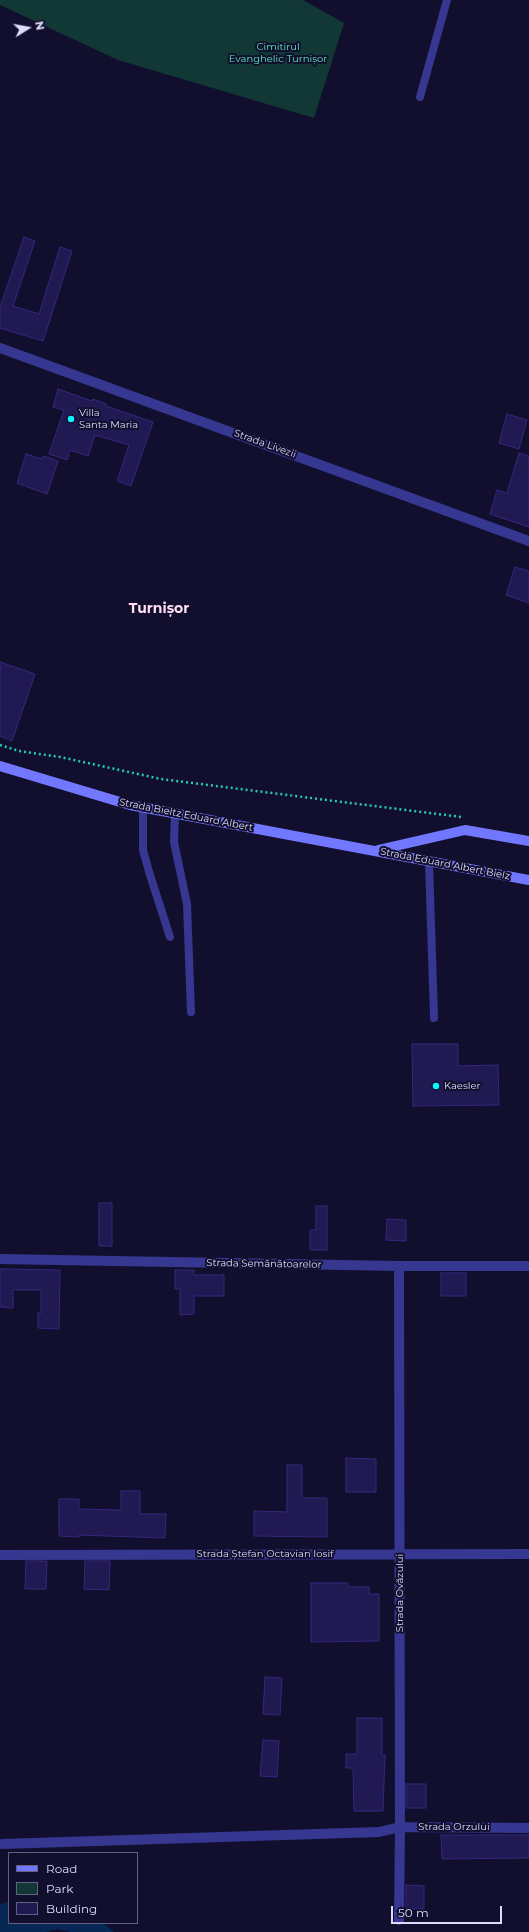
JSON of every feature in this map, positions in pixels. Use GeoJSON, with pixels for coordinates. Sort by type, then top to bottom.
{"type":"FeatureCollection","features":[{"type":"Feature","properties":{"kind":"street","name":"Strada Livezii"},"geometry":{"type":"LineString","coordinates":[[0,348],[529,541]]}},
{"type":"Feature","properties":{"kind":"street","name":"Strada Bieltz Eduard Albert"},"geometry":{"type":"LineString","coordinates":[[0,766],[92,795],[143,808],[374,851]]}},
{"type":"Feature","properties":{"kind":"street","name":"Strada Eduard Albert Bielz"},"geometry":{"type":"LineString","coordinates":[[374,851],[465,830],[529,841]]}},
{"type":"Feature","properties":{"kind":"street","name":"Strada Eduard Albert Bielz"},"geometry":{"type":"LineString","coordinates":[[374,851],[529,880]]}},
{"type":"Feature","properties":{"kind":"street","name":"Strada Semănătoarelor"},"geometry":{"type":"LineString","coordinates":[[0,1259],[399,1266],[529,1266]]}},
{"type":"Feature","properties":{"kind":"street","name":"Strada Ovăzului"},"geometry":{"type":"LineString","coordinates":[[399,1266],[399,1920]]}},
{"type":"Feature","properties":{"kind":"street","name":"Strada Ștefan Octavian Iosif"},"geometry":{"type":"LineString","coordinates":[[0,1554],[529,1554]]}},
{"type":"Feature","properties":{"kind":"street","name":"Strada Orzului"},"geometry":{"type":"LineString","coordinates":[[2,1844],[379,1832],[400,1827],[529,1828]]}},
{"type":"Feature","properties":{"kind":"lane"},"geometry":{"type":"LineString","coordinates":[[420,97],[448,0]]}},
{"type":"Feature","properties":{"kind":"lane"},"geometry":{"type":"LineString","coordinates":[[143,808],[143,850],[170,937]]}},
{"type":"Feature","properties":{"kind":"lane"},"geometry":{"type":"LineString","coordinates":[[176,814],[174,842],[187,904],[191,1012]]}},
{"type":"Feature","properties":{"kind":"lane"},"geometry":{"type":"LineString","coordinates":[[429,862],[434,1018]]}},
{"type":"Feature","properties":{"kind":"path"},"geometry":{"type":"LineString","coordinates":[[0,745],[19,751],[60,757],[161,779],[463,818]]}},
{"type":"Feature","properties":{"kind":"green space","name":"Cimitirul Evanghelic Turnișor"},"geometry":{"type":"Polygon","coordinates":[[[0,0],[303,0],[344,23],[314,118],[118,60],[0,5],[0,0]]]}},
{"type":"Feature","properties":{"kind":"water"},"geometry":{"type":"Polygon","coordinates":[[[8,1901],[8,1924],[104,1924],[114,1932],[71,1932],[58,1929],[46,1932],[0,1932],[0,1905],[8,1901]]]}},
{"type":"Feature","properties":{"kind":"building"},"geometry":{"type":"Polygon","coordinates":[[[24,237],[35,241],[13,306],[39,314],[60,247],[72,251],[43,341],[0,328],[0,307],[24,237]]]}},
{"type":"Feature","properties":{"kind":"building"},"geometry":{"type":"Polygon","coordinates":[[[58,389],[92,401],[93,399],[106,404],[106,406],[153,422],[131,486],[117,481],[129,445],[95,435],[88,456],[70,450],[67,460],[49,454],[64,410],[53,407],[58,389]]]}},
{"type":"Feature","properties":{"kind":"building"},"geometry":{"type":"Polygon","coordinates":[[[507,414],[527,420],[519,449],[499,443],[507,414]]]}},
{"type":"Feature","properties":{"kind":"building"},"geometry":{"type":"Polygon","coordinates":[[[519,453],[529,456],[529,527],[490,514],[497,490],[507,493],[519,453]]]}},
{"type":"Feature","properties":{"kind":"building"},"geometry":{"type":"Polygon","coordinates":[[[26,454],[42,459],[43,456],[58,461],[47,494],[17,483],[26,454]]]}},
{"type":"Feature","properties":{"kind":"building"},"geometry":{"type":"Polygon","coordinates":[[[515,567],[529,571],[529,603],[506,595],[515,567]]]}},
{"type":"Feature","properties":{"kind":"building"},"geometry":{"type":"Polygon","coordinates":[[[0,662],[35,674],[12,741],[0,736],[0,662]]]}},
{"type":"Feature","properties":{"kind":"building","name":"Kaesler"},"geometry":{"type":"Polygon","coordinates":[[[412,1044],[458,1044],[458,1066],[498,1065],[499,1105],[413,1106],[412,1044]]]}},
{"type":"Feature","properties":{"kind":"building"},"geometry":{"type":"Polygon","coordinates":[[[99,1203],[112,1203],[112,1246],[99,1246],[99,1203]]]}},
{"type":"Feature","properties":{"kind":"building"},"geometry":{"type":"Polygon","coordinates":[[[316,1206],[327,1206],[327,1250],[310,1250],[310,1230],[316,1230],[316,1206]]]}},
{"type":"Feature","properties":{"kind":"building"},"geometry":{"type":"Polygon","coordinates":[[[387,1219],[406,1220],[406,1241],[386,1240],[387,1219]]]}},
{"type":"Feature","properties":{"kind":"building"},"geometry":{"type":"Polygon","coordinates":[[[0,1269],[60,1270],[59,1329],[38,1328],[38,1313],[41,1313],[41,1290],[13,1290],[13,1308],[0,1307],[0,1269]]]}},
{"type":"Feature","properties":{"kind":"building"},"geometry":{"type":"Polygon","coordinates":[[[175,1270],[194,1270],[194,1275],[224,1275],[224,1296],[194,1296],[194,1314],[180,1315],[180,1289],[175,1289],[175,1270]]]}},
{"type":"Feature","properties":{"kind":"building"},"geometry":{"type":"Polygon","coordinates":[[[441,1273],[466,1273],[466,1296],[441,1296],[441,1273]]]}},
{"type":"Feature","properties":{"kind":"building"},"geometry":{"type":"Polygon","coordinates":[[[346,1458],[376,1459],[376,1492],[346,1492],[346,1458]]]}},
{"type":"Feature","properties":{"kind":"building"},"geometry":{"type":"Polygon","coordinates":[[[287,1465],[302,1465],[302,1498],[327,1498],[327,1537],[254,1536],[254,1511],[287,1512],[287,1465]]]}},
{"type":"Feature","properties":{"kind":"building"},"geometry":{"type":"Polygon","coordinates":[[[121,1491],[140,1491],[140,1514],[166,1514],[165,1538],[79,1535],[79,1537],[59,1536],[59,1499],[79,1499],[79,1509],[121,1510],[121,1491]]]}},
{"type":"Feature","properties":{"kind":"building"},"geometry":{"type":"Polygon","coordinates":[[[26,1561],[47,1561],[46,1589],[25,1589],[26,1561]]]}},
{"type":"Feature","properties":{"kind":"building"},"geometry":{"type":"Polygon","coordinates":[[[85,1561],[110,1561],[109,1590],[84,1589],[85,1561]]]}},
{"type":"Feature","properties":{"kind":"building"},"geometry":{"type":"Polygon","coordinates":[[[311,1583],[348,1583],[348,1587],[369,1587],[369,1594],[379,1594],[379,1641],[311,1642],[311,1583]]]}},
{"type":"Feature","properties":{"kind":"building"},"geometry":{"type":"Polygon","coordinates":[[[265,1677],[282,1678],[280,1715],[263,1714],[265,1677]]]}},
{"type":"Feature","properties":{"kind":"building"},"geometry":{"type":"Polygon","coordinates":[[[357,1718],[382,1718],[382,1755],[385,1755],[383,1811],[354,1811],[353,1768],[346,1768],[346,1754],[357,1754],[357,1718]]]}},
{"type":"Feature","properties":{"kind":"building"},"geometry":{"type":"Polygon","coordinates":[[[263,1740],[279,1741],[277,1777],[260,1776],[263,1740]]]}},
{"type":"Feature","properties":{"kind":"building"},"geometry":{"type":"Polygon","coordinates":[[[406,1784],[426,1784],[426,1808],[406,1808],[406,1784]]]}},
{"type":"Feature","properties":{"kind":"building"},"geometry":{"type":"Polygon","coordinates":[[[441,1835],[529,1835],[529,1858],[442,1859],[441,1835]]]}},
{"type":"Feature","properties":{"kind":"building"},"geometry":{"type":"Polygon","coordinates":[[[406,1885],[424,1886],[424,1909],[406,1909],[406,1885]]]}},
{"type":"Feature","properties":{"kind":"place","name":"Villa Santa Maria"},"geometry":{"type":"Point","coordinates":[71,419]}},
{"type":"Feature","properties":{"kind":"place","name":"Kaesler"},"geometry":{"type":"Point","coordinates":[436,1086]}},
{"type":"Feature","properties":{"kind":"district","name":"Turnișor"},"geometry":{"type":"Point","coordinates":[159,609]}}]}
